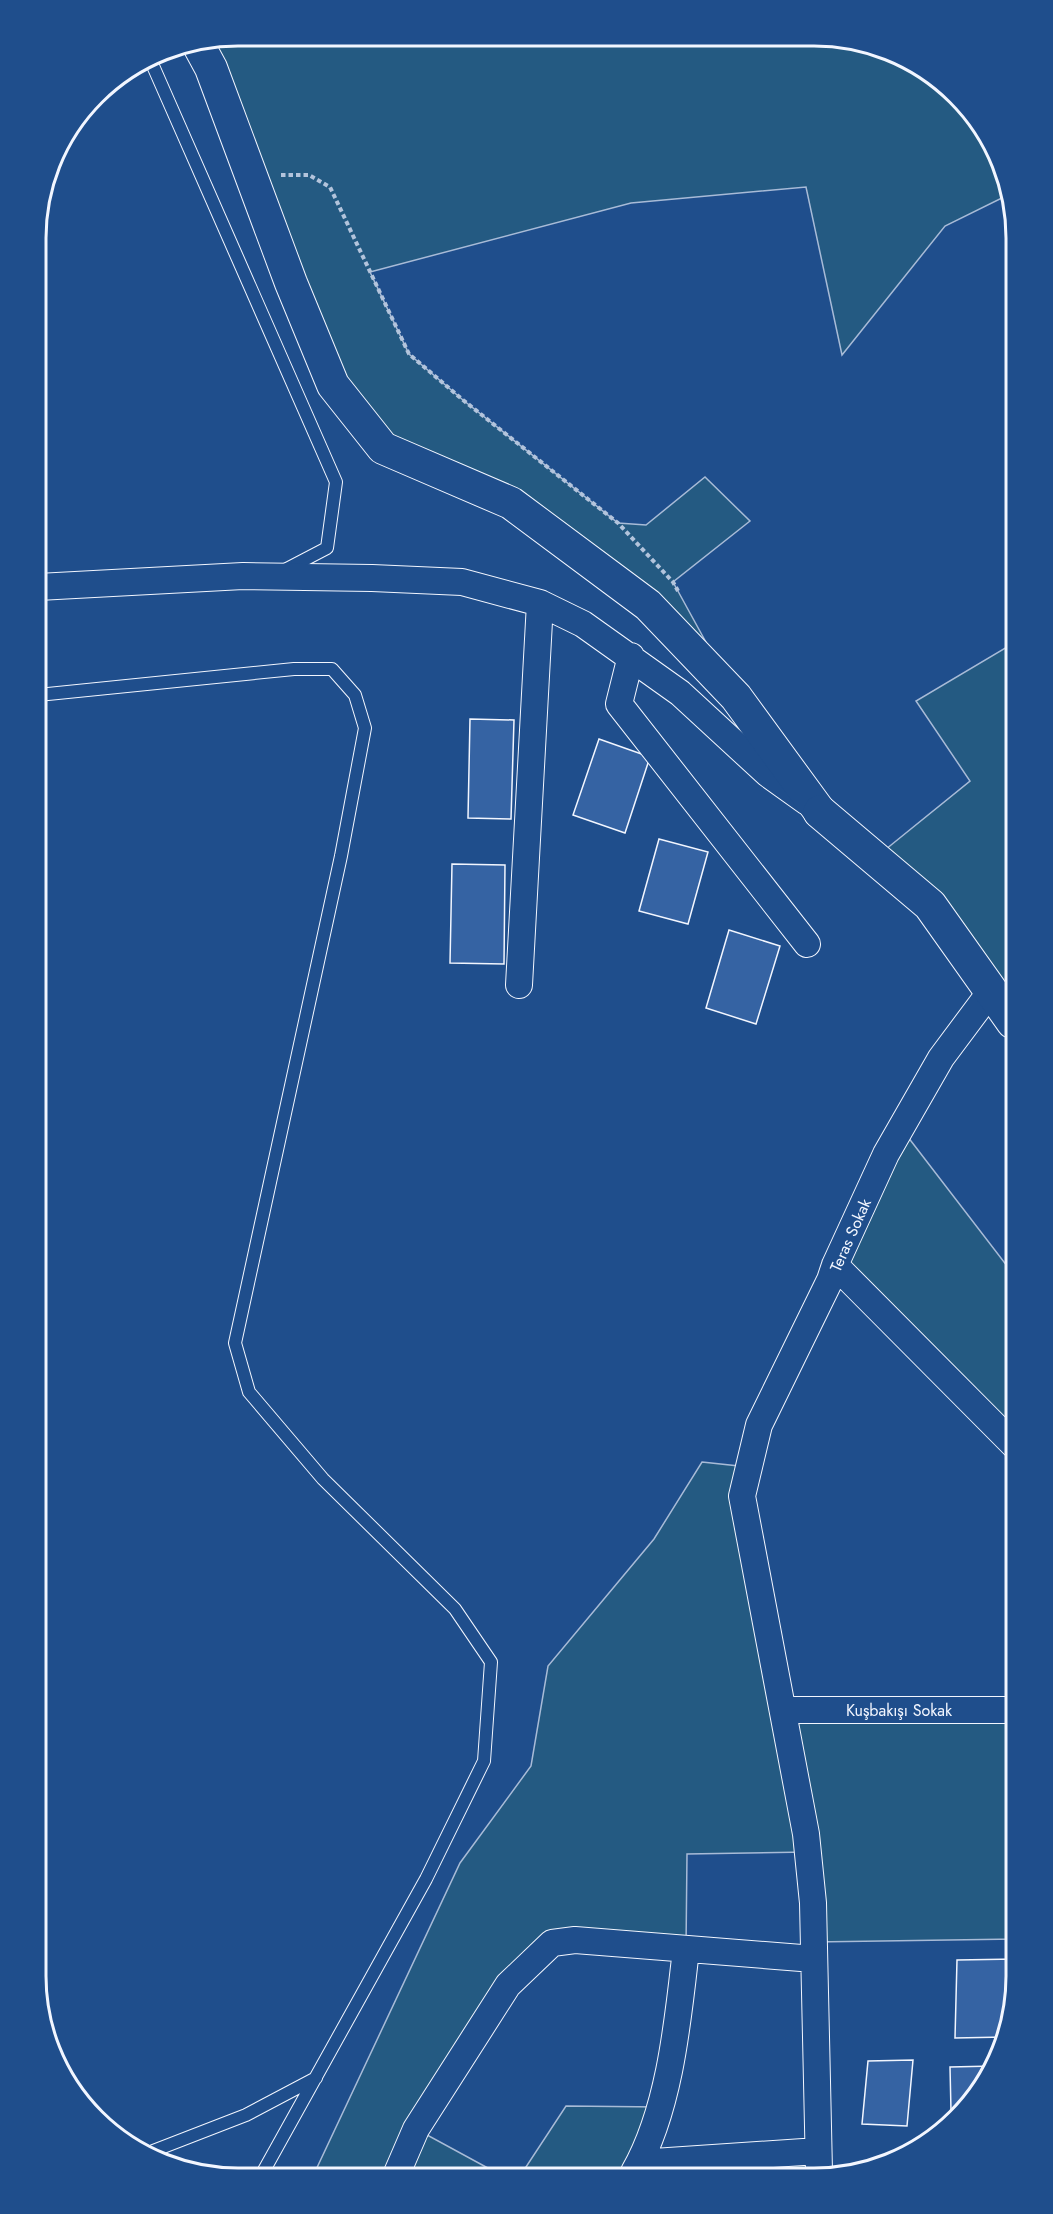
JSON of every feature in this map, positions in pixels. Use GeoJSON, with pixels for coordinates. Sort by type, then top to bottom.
{"type":"FeatureCollection","features":[{"type":"Feature","properties":{"kind":"main road"},"geometry":{"type":"LineString","coordinates":[[820,812],[930,905],[1006,1012]]}},
{"type":"Feature","properties":{"kind":"street"},"geometry":{"type":"LineString","coordinates":[[201,50],[211,68],[291,283],[333,385],[383,448],[511,503],[648,605],[736,697],[820,812]]}},
{"type":"Feature","properties":{"kind":"street"},"geometry":{"type":"LineString","coordinates":[[47,587],[243,576],[462,582],[540,603],[583,624],[631,656],[680,693],[768,774],[820,812]]}},
{"type":"Feature","properties":{"kind":"street"},"geometry":{"type":"LineString","coordinates":[[519,985],[540,603]]}},
{"type":"Feature","properties":{"kind":"street"},"geometry":{"type":"LineString","coordinates":[[631,656],[619,704],[807,944]]}},
{"type":"Feature","properties":{"kind":"street","name":"Teras Sokak"},"geometry":{"type":"LineString","coordinates":[[783,1710],[742,1496],[759,1425],[830,1280],[886,1154],[941,1058],[991,991]]}},
{"type":"Feature","properties":{"kind":"street"},"geometry":{"type":"LineString","coordinates":[[835,1265],[1006,1437]]}},
{"type":"Feature","properties":{"kind":"street"},"geometry":{"type":"LineString","coordinates":[[686,1949],[675,2038],[660,2107],[636,2167],[819,2161],[813,1903],[806,1834],[783,1710]]}},
{"type":"Feature","properties":{"kind":"street","name":"Kuşbakışı Sokak"},"geometry":{"type":"LineString","coordinates":[[783,1710],[1006,1710]]}},
{"type":"Feature","properties":{"kind":"street"},"geometry":{"type":"LineString","coordinates":[[399,2168],[416,2128],[508,1985],[552,1944],[575,1940],[814,1959]]}},
{"type":"Feature","properties":{"kind":"lane"},"geometry":{"type":"LineString","coordinates":[[154,66],[336,482],[327,548],[272,576]]}},
{"type":"Feature","properties":{"kind":"lane"},"geometry":{"type":"LineString","coordinates":[[47,694],[294,669],[332,669],[355,695],[365,728],[341,856],[235,1343],[249,1392],[323,1479],[455,1609],[491,1662],[484,1761],[426,1879],[265,2168]]}},
{"type":"Feature","properties":{"kind":"lane"},"geometry":{"type":"LineString","coordinates":[[157,2149],[246,2115],[316,2078]]}},
{"type":"Feature","properties":{"kind":"path"},"geometry":{"type":"LineString","coordinates":[[251,174],[309,175],[330,188],[409,354],[463,400],[618,523],[673,582],[678,592]]}},
{"type":"Feature","properties":{"kind":"shaded area"},"geometry":{"type":"Polygon","coordinates":[[[814,46],[852,50],[899,66],[941,94],[959,112],[981,142],[1000,189],[1002,198],[945,226],[842,355],[806,187],[631,203],[370,272],[409,354],[463,400],[618,523],[646,525],[705,477],[750,521],[673,582],[736,697],[648,605],[418,464],[333,385],[200,50],[226,47],[814,46]]]}},
{"type":"Feature","properties":{"kind":"shaded area"},"geometry":{"type":"Polygon","coordinates":[[[1006,648],[1006,1014],[875,858],[970,781],[916,701],[1006,648]]]}},
{"type":"Feature","properties":{"kind":"shaded area"},"geometry":{"type":"Polygon","coordinates":[[[901,1128],[1006,1265],[1006,1437],[835,1265],[901,1128]]]}},
{"type":"Feature","properties":{"kind":"shaded area"},"geometry":{"type":"Polygon","coordinates":[[[702,1462],[748,1467],[783,1710],[1006,1710],[1006,1939],[814,1942],[808,1852],[687,1854],[686,1949],[552,1944],[416,2129],[488,2168],[317,2168],[460,1863],[531,1766],[548,1666],[654,1539],[702,1462]]]}},
{"type":"Feature","properties":{"kind":"shaded area"},"geometry":{"type":"Polygon","coordinates":[[[566,2106],[660,2107],[639,2162],[818,2151],[819,2168],[814,2168],[525,2168],[566,2106]]]}},
{"type":"Feature","properties":{"kind":"building"},"geometry":{"type":"Polygon","coordinates":[[[470,719],[514,720],[511,819],[468,818],[470,719]]]}},
{"type":"Feature","properties":{"kind":"building"},"geometry":{"type":"Polygon","coordinates":[[[599,739],[650,757],[625,833],[573,815],[599,739]]]}},
{"type":"Feature","properties":{"kind":"building"},"geometry":{"type":"Polygon","coordinates":[[[659,839],[708,852],[688,924],[639,911],[659,839]]]}},
{"type":"Feature","properties":{"kind":"building"},"geometry":{"type":"Polygon","coordinates":[[[452,864],[505,865],[504,964],[450,963],[452,864]]]}},
{"type":"Feature","properties":{"kind":"building"},"geometry":{"type":"Polygon","coordinates":[[[729,930],[780,946],[756,1024],[706,1008],[729,930]]]}},
{"type":"Feature","properties":{"kind":"building"},"geometry":{"type":"Polygon","coordinates":[[[1006,1959],[1003,2013],[996,2037],[955,2038],[957,1960],[1006,1959]]]}},
{"type":"Feature","properties":{"kind":"building"},"geometry":{"type":"Polygon","coordinates":[[[913,2060],[907,2126],[862,2124],[868,2061],[913,2060]]]}},
{"type":"Feature","properties":{"kind":"building"},"geometry":{"type":"Polygon","coordinates":[[[984,2066],[951,2110],[950,2067],[984,2066]]]}}]}
